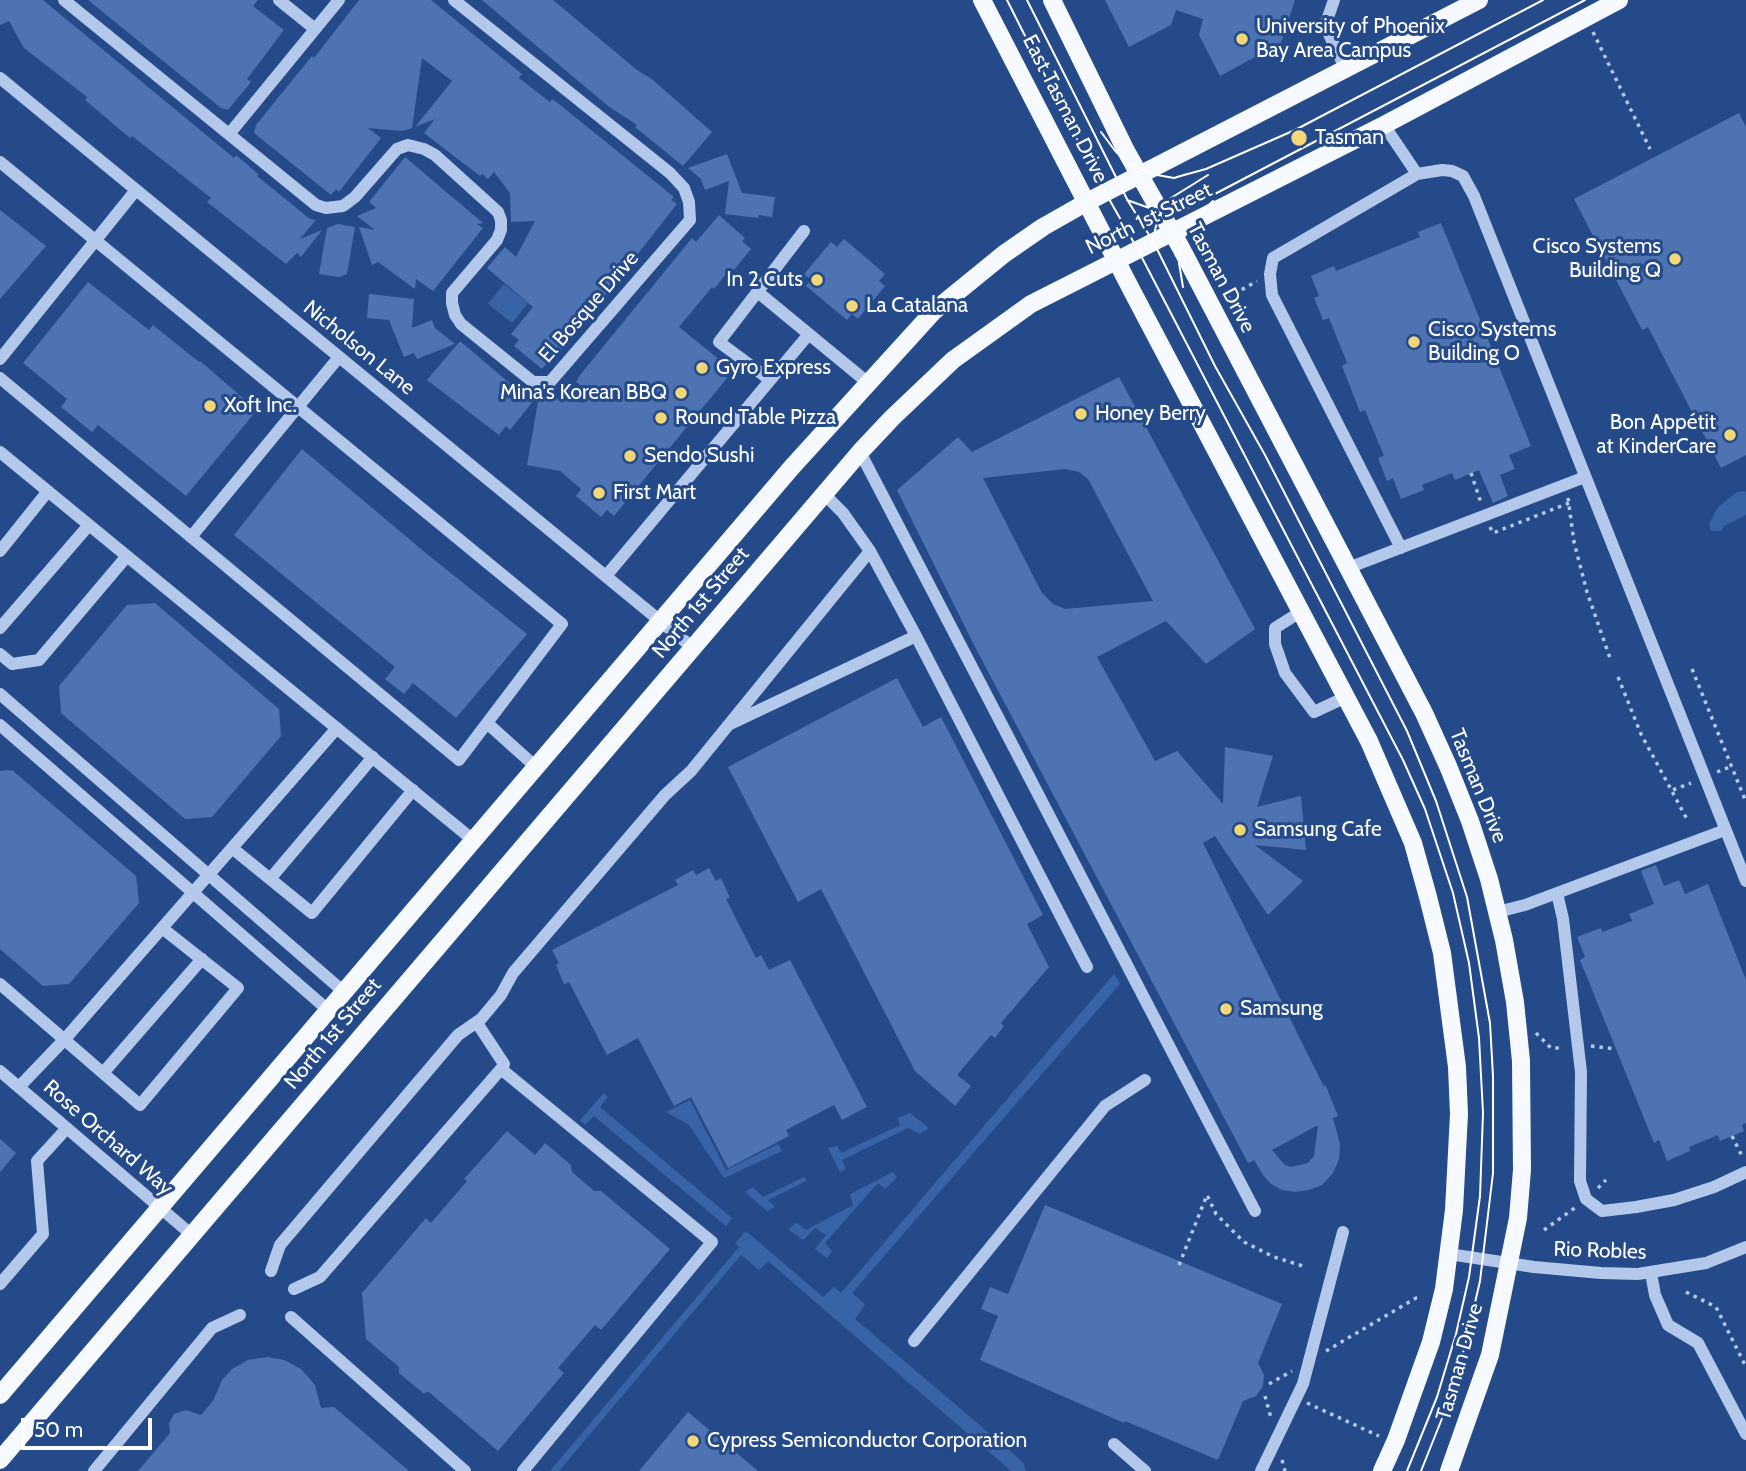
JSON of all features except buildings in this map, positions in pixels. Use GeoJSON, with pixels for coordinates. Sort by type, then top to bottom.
{"type":"FeatureCollection","features":[{"type":"Feature","properties":{"kind":"main road","name":"East Tasman Drive"},"geometry":{"type":"LineString","coordinates":[[982,0],[1087,202]]}},
{"type":"Feature","properties":{"kind":"main road","name":"East Tasman Drive"},"geometry":{"type":"LineString","coordinates":[[1052,0],[1140,176]]}},
{"type":"Feature","properties":{"kind":"main road","name":"North 1st Street"},"geometry":{"type":"LineString","coordinates":[[1,1392],[660,621],[867,382],[923,322],[1004,254],[1043,227],[1479,0]]}},
{"type":"Feature","properties":{"kind":"main road","name":"North 1st Street"},"geometry":{"type":"LineString","coordinates":[[0,1460],[860,452],[920,390],[985,336],[1031,304],[1384,125],[1619,0]]}},
{"type":"Feature","properties":{"kind":"main road","name":"Tasman Drive"},"geometry":{"type":"LineString","coordinates":[[1140,176],[1424,713],[1470,821],[1497,912],[1515,1002],[1523,1117],[1518,1218],[1490,1355],[1449,1471]]}},
{"type":"Feature","properties":{"kind":"main road","name":"Tasman Drive"},"geometry":{"type":"LineString","coordinates":[[1087,202],[1392,790],[1413,843],[1442,953],[1452,1019],[1459,1114],[1449,1254],[1431,1342],[1382,1471]]}},
{"type":"Feature","properties":{"kind":"street","name":"El Bosque Drive"},"geometry":{"type":"LineString","coordinates":[[64,0],[316,205],[326,208],[343,206],[355,198],[397,149],[408,145],[435,155],[498,212],[501,220],[498,240],[452,293],[455,315],[461,324],[533,382],[550,383],[690,220],[689,202],[684,188],[670,173],[454,0]]}},
{"type":"Feature","properties":{"kind":"street"},"geometry":{"type":"LineString","coordinates":[[279,0],[316,29]]}},
{"type":"Feature","properties":{"kind":"street"},"geometry":{"type":"LineString","coordinates":[[230,133],[339,0]]}},
{"type":"Feature","properties":{"kind":"street"},"geometry":{"type":"LineString","coordinates":[[1334,0],[1325,26],[1345,68]]}},
{"type":"Feature","properties":{"kind":"street","name":"Nicholson Lane"},"geometry":{"type":"LineString","coordinates":[[0,78],[693,648]]}},
{"type":"Feature","properties":{"kind":"street"},"geometry":{"type":"LineString","coordinates":[[1384,125],[1417,174]]}},
{"type":"Feature","properties":{"kind":"street"},"geometry":{"type":"LineString","coordinates":[[0,162],[562,624],[459,760],[0,379]]}},
{"type":"Feature","properties":{"kind":"street"},"geometry":{"type":"LineString","coordinates":[[1401,548],[1272,295],[1270,274],[1273,258],[1417,174],[1452,171],[1463,176],[1474,196],[1746,881]]}},
{"type":"Feature","properties":{"kind":"street"},"geometry":{"type":"LineString","coordinates":[[0,359],[136,190]]}},
{"type":"Feature","properties":{"kind":"street"},"geometry":{"type":"LineString","coordinates":[[770,380],[719,342],[804,231]]}},
{"type":"Feature","properties":{"kind":"street"},"geometry":{"type":"LineString","coordinates":[[759,293],[867,382]]}},
{"type":"Feature","properties":{"kind":"street"},"geometry":{"type":"LineString","coordinates":[[606,576],[809,334]]}},
{"type":"Feature","properties":{"kind":"street"},"geometry":{"type":"LineString","coordinates":[[191,537],[339,357]]}},
{"type":"Feature","properties":{"kind":"street"},"geometry":{"type":"LineString","coordinates":[[0,452],[473,841]]}},
{"type":"Feature","properties":{"kind":"street"},"geometry":{"type":"LineString","coordinates":[[860,452],[1255,1211]]}},
{"type":"Feature","properties":{"kind":"street"},"geometry":{"type":"LineString","coordinates":[[1348,568],[1586,477]]}},
{"type":"Feature","properties":{"kind":"street"},"geometry":{"type":"LineString","coordinates":[[0,551],[48,491]]}},
{"type":"Feature","properties":{"kind":"street"},"geometry":{"type":"LineString","coordinates":[[824,494],[843,513],[870,551],[1087,967]]}},
{"type":"Feature","properties":{"kind":"street"},"geometry":{"type":"LineString","coordinates":[[0,628],[89,525]]}},
{"type":"Feature","properties":{"kind":"street"},"geometry":{"type":"LineString","coordinates":[[271,1271],[280,1245],[458,1035],[477,1023],[502,995],[513,973],[665,795],[691,771],[870,551]]}},
{"type":"Feature","properties":{"kind":"street"},"geometry":{"type":"LineString","coordinates":[[0,654],[12,664],[39,660],[127,556]]}},
{"type":"Feature","properties":{"kind":"street"},"geometry":{"type":"LineString","coordinates":[[1301,611],[1275,628],[1275,644],[1284,673],[1314,712],[1346,697]]}},
{"type":"Feature","properties":{"kind":"street"},"geometry":{"type":"LineString","coordinates":[[727,726],[916,636]]}},
{"type":"Feature","properties":{"kind":"street"},"geometry":{"type":"LineString","coordinates":[[0,694],[344,992]]}},
{"type":"Feature","properties":{"kind":"street"},"geometry":{"type":"LineString","coordinates":[[487,723],[536,767]]}},
{"type":"Feature","properties":{"kind":"street"},"geometry":{"type":"LineString","coordinates":[[0,725],[328,1010]]}},
{"type":"Feature","properties":{"kind":"street"},"geometry":{"type":"LineString","coordinates":[[19,1087],[64,1040],[337,728]]}},
{"type":"Feature","properties":{"kind":"street"},"geometry":{"type":"LineString","coordinates":[[270,879],[373,757]]}},
{"type":"Feature","properties":{"kind":"street"},"geometry":{"type":"LineString","coordinates":[[232,848],[312,913],[413,790]]}},
{"type":"Feature","properties":{"kind":"street"},"geometry":{"type":"LineString","coordinates":[[1497,912],[1557,893],[1725,830]]}},
{"type":"Feature","properties":{"kind":"street"},"geometry":{"type":"LineString","coordinates":[[1557,893],[1563,919],[1581,1072],[1580,1181],[1586,1199],[1602,1211],[1636,1207],[1674,1200],[1714,1187],[1746,1172]]}},
{"type":"Feature","properties":{"kind":"street"},"geometry":{"type":"LineString","coordinates":[[0,984],[140,1105],[238,988],[162,928]]}},
{"type":"Feature","properties":{"kind":"street"},"geometry":{"type":"LineString","coordinates":[[103,1073],[202,959]]}},
{"type":"Feature","properties":{"kind":"street"},"geometry":{"type":"LineString","coordinates":[[294,1289],[320,1277],[501,1069],[504,1064],[477,1023]]}},
{"type":"Feature","properties":{"kind":"street"},"geometry":{"type":"LineString","coordinates":[[501,1069],[712,1242],[523,1471]]}},
{"type":"Feature","properties":{"kind":"street","name":"Rose Orchard Way"},"geometry":{"type":"LineString","coordinates":[[0,1071],[192,1235]]}},
{"type":"Feature","properties":{"kind":"street"},"geometry":{"type":"LineString","coordinates":[[914,1340],[1105,1106],[1144,1080]]}},
{"type":"Feature","properties":{"kind":"street"},"geometry":{"type":"LineString","coordinates":[[0,1284],[43,1234],[37,1161],[67,1128]]}},
{"type":"Feature","properties":{"kind":"street"},"geometry":{"type":"LineString","coordinates":[[1261,1471],[1296,1399],[1310,1361],[1343,1232]]}},
{"type":"Feature","properties":{"kind":"street","name":"Rio Robles"},"geometry":{"type":"LineString","coordinates":[[1449,1254],[1601,1273],[1651,1273],[1706,1263],[1746,1247]]}},
{"type":"Feature","properties":{"kind":"street"},"geometry":{"type":"LineString","coordinates":[[1651,1273],[1655,1295],[1668,1325],[1698,1343],[1746,1434]]}},
{"type":"Feature","properties":{"kind":"street"},"geometry":{"type":"LineString","coordinates":[[94,1471],[212,1328],[240,1315]]}},
{"type":"Feature","properties":{"kind":"street"},"geometry":{"type":"LineString","coordinates":[[292,1318],[465,1471]]}},
{"type":"Feature","properties":{"kind":"street"},"geometry":{"type":"LineString","coordinates":[[1114,1444],[1145,1471]]}},
{"type":"Feature","properties":{"kind":"path"},"geometry":{"type":"LineString","coordinates":[[1593,32],[1650,149]]}},
{"type":"Feature","properties":{"kind":"path"},"geometry":{"type":"LineString","coordinates":[[1225,299],[1270,274]]}},
{"type":"Feature","properties":{"kind":"path"},"geometry":{"type":"LineString","coordinates":[[1567,496],[1574,542],[1587,592],[1610,658]]}},
{"type":"Feature","properties":{"kind":"path"},"geometry":{"type":"LineString","coordinates":[[1692,669],[1746,802]]}},
{"type":"Feature","properties":{"kind":"path"},"geometry":{"type":"LineString","coordinates":[[1618,677],[1642,734],[1688,821]]}},
{"type":"Feature","properties":{"kind":"path"},"geometry":{"type":"LineString","coordinates":[[1532,1028],[1550,1048],[1565,1048]]}},
{"type":"Feature","properties":{"kind":"path"},"geometry":{"type":"LineString","coordinates":[[1588,1046],[1616,1049]]}},
{"type":"Feature","properties":{"kind":"path"},"geometry":{"type":"LineString","coordinates":[[1732,1136],[1746,1163]]}},
{"type":"Feature","properties":{"kind":"path"},"geometry":{"type":"LineString","coordinates":[[1179,1265],[1208,1195],[1216,1214],[1244,1242],[1274,1257],[1306,1266]]}},
{"type":"Feature","properties":{"kind":"path"},"geometry":{"type":"LineString","coordinates":[[1686,1292],[1716,1307],[1746,1367]]}},
{"type":"Feature","properties":{"kind":"path"},"geometry":{"type":"LineString","coordinates":[[1269,1384],[1416,1298],[1422,1298]]}},
{"type":"Feature","properties":{"kind":"path"},"geometry":{"type":"LineString","coordinates":[[1296,1399],[1379,1436]]}},
{"type":"Feature","properties":{"kind":"shaded area"},"geometry":{"type":"Polygon","coordinates":[[[504,284],[528,303],[512,323],[488,304],[504,284]]]}},
{"type":"Feature","properties":{"kind":"shaded area"},"geometry":{"type":"Polygon","coordinates":[[[1744,491],[1746,515],[1724,526],[1721,531],[1711,531],[1709,524],[1718,507],[1737,492],[1744,491]]]}},
{"type":"Feature","properties":{"kind":"shaded area"},"geometry":{"type":"Polygon","coordinates":[[[1114,974],[1120,984],[852,1293],[865,1304],[855,1319],[1023,1462],[1026,1471],[1011,1471],[768,1261],[759,1270],[741,1255],[559,1471],[550,1471],[739,1247],[735,1243],[746,1231],[823,1297],[834,1287],[841,1293],[1114,974]]]}},
{"type":"Feature","properties":{"kind":"shaded area"},"geometry":{"type":"Polygon","coordinates":[[[604,1093],[608,1097],[600,1107],[732,1218],[726,1226],[594,1116],[585,1125],[580,1120],[604,1093]]]}},
{"type":"Feature","properties":{"kind":"shaded area"},"geometry":{"type":"Polygon","coordinates":[[[690,1100],[726,1170],[778,1144],[782,1151],[724,1178],[689,1125],[666,1112],[690,1100]]]}},
{"type":"Feature","properties":{"kind":"shaded area"},"geometry":{"type":"Polygon","coordinates":[[[910,1113],[929,1128],[920,1134],[908,1128],[842,1160],[846,1169],[840,1172],[828,1148],[837,1146],[841,1153],[900,1125],[898,1118],[910,1113]]]}},
{"type":"Feature","properties":{"kind":"shaded area"},"geometry":{"type":"Polygon","coordinates":[[[893,1172],[897,1177],[885,1189],[878,1183],[825,1243],[832,1251],[827,1258],[815,1249],[826,1235],[815,1228],[803,1240],[788,1229],[797,1223],[806,1230],[853,1205],[850,1194],[893,1172]]]}},
{"type":"Feature","properties":{"kind":"shaded area"},"geometry":{"type":"Polygon","coordinates":[[[804,1177],[807,1181],[768,1200],[775,1207],[767,1211],[745,1192],[753,1187],[763,1197],[804,1177]]]}},
{"type":"Feature","properties":{"kind":"tram line"},"geometry":{"type":"LineString","coordinates":[[1007,0],[1092,169],[1138,250],[1403,760],[1425,809],[1453,893],[1469,963],[1479,1038],[1483,1113],[1480,1196],[1469,1277],[1456,1334],[1437,1397],[1407,1471]]}},
{"type":"Feature","properties":{"kind":"tram line"},"geometry":{"type":"LineString","coordinates":[[1027,0],[1128,201],[1154,243],[1215,366],[1265,455],[1407,731],[1436,801],[1467,897],[1490,1023],[1493,1173],[1480,1281],[1465,1346],[1445,1411],[1421,1471]]}},
{"type":"Feature","properties":{"kind":"tram line"},"geometry":{"type":"LineString","coordinates":[[1101,132],[1116,152],[1135,167],[1157,175],[1174,178],[1206,169],[1295,130],[1543,0]]}},
{"type":"Feature","properties":{"kind":"tram line"},"geometry":{"type":"LineString","coordinates":[[1127,200],[1155,210],[1168,211],[1190,207],[1585,0]]}},
{"type":"Feature","properties":{"kind":"tram line"},"geometry":{"type":"LineString","coordinates":[[1152,244],[1158,217],[1171,198],[1208,175]]}},
{"type":"Feature","properties":{"kind":"tram line"},"geometry":{"type":"LineString","coordinates":[[1183,287],[1179,263],[1183,239],[1196,217],[1213,201]]}},
{"type":"Feature","properties":{"kind":"place","name":"University of Phoenix Bay Area Campus"},"geometry":{"type":"Point","coordinates":[1242,39]}},
{"type":"Feature","properties":{"kind":"place","name":"Tasman"},"geometry":{"type":"Point","coordinates":[1299,138]}},
{"type":"Feature","properties":{"kind":"place","name":"Cisco Systems Building Q"},"geometry":{"type":"Point","coordinates":[1675,259]}},
{"type":"Feature","properties":{"kind":"place","name":"In 2 Cuts"},"geometry":{"type":"Point","coordinates":[817,280]}},
{"type":"Feature","properties":{"kind":"place","name":"La Catalana"},"geometry":{"type":"Point","coordinates":[852,306]}},
{"type":"Feature","properties":{"kind":"place","name":"Cisco Systems Building O"},"geometry":{"type":"Point","coordinates":[1414,342]}},
{"type":"Feature","properties":{"kind":"place","name":"Gyro Express"},"geometry":{"type":"Point","coordinates":[702,368]}},
{"type":"Feature","properties":{"kind":"place","name":"Mina's Korean BBQ"},"geometry":{"type":"Point","coordinates":[681,393]}},
{"type":"Feature","properties":{"kind":"place","name":"Xoft Inc."},"geometry":{"type":"Point","coordinates":[210,406]}},
{"type":"Feature","properties":{"kind":"place","name":"Honey Berry"},"geometry":{"type":"Point","coordinates":[1081,414]}},
{"type":"Feature","properties":{"kind":"place","name":"Round Table Pizza"},"geometry":{"type":"Point","coordinates":[661,418]}},
{"type":"Feature","properties":{"kind":"place","name":"Bon Appétit at KinderCare"},"geometry":{"type":"Point","coordinates":[1730,435]}},
{"type":"Feature","properties":{"kind":"place","name":"Sendo Sushi"},"geometry":{"type":"Point","coordinates":[630,456]}},
{"type":"Feature","properties":{"kind":"place","name":"First Mart"},"geometry":{"type":"Point","coordinates":[599,493]}},
{"type":"Feature","properties":{"kind":"place","name":"Samsung Cafe"},"geometry":{"type":"Point","coordinates":[1240,830]}},
{"type":"Feature","properties":{"kind":"place","name":"Samsung"},"geometry":{"type":"Point","coordinates":[1226,1009]}},
{"type":"Feature","properties":{"kind":"place","name":"Cypress Semiconductor Corporation"},"geometry":{"type":"Point","coordinates":[693,1441]}}]}
